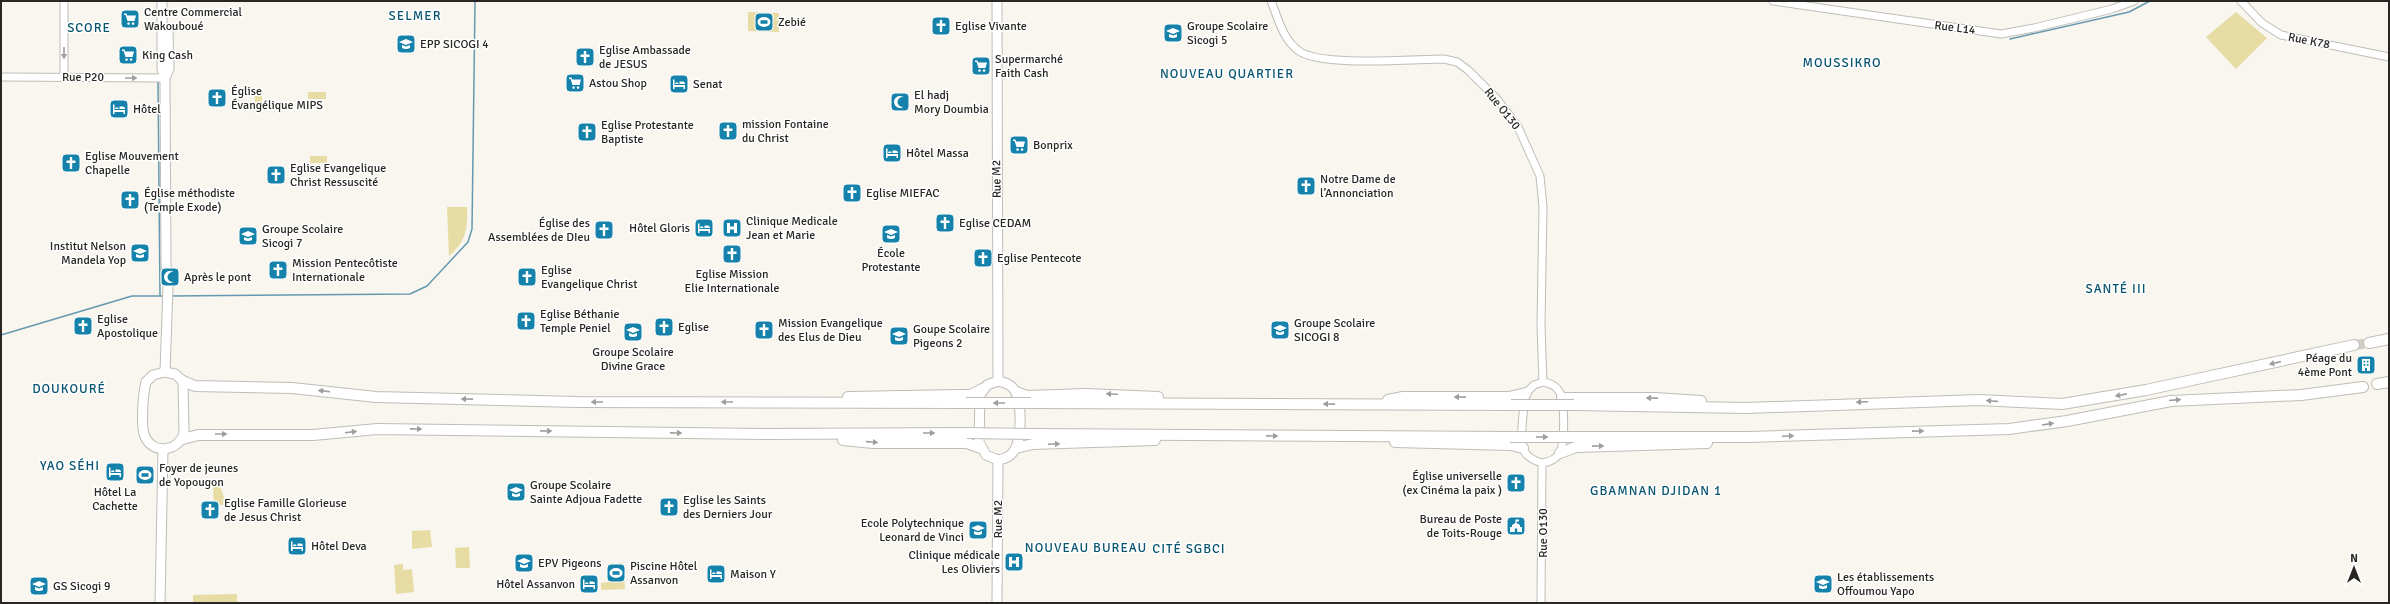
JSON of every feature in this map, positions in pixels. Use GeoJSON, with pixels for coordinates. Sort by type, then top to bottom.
{"type":"FeatureCollection","features":[{"type":"Feature","properties":{"kind":"highway"},"geometry":{"type":"LineString","coordinates":[[2369,343],[2389,339]]}},
{"type":"Feature","properties":{"kind":"highway"},"geometry":{"type":"LineString","coordinates":[[183,381],[195,386],[292,388],[376,397],[577,402],[1234,403],[1574,405],[1746,408],[1913,400],[1979,400],[2036,404],[2068,404],[2200,380],[2354,345]]}},
{"type":"Feature","properties":{"kind":"highway"},"geometry":{"type":"LineString","coordinates":[[2377,384],[2389,382]]}},
{"type":"Feature","properties":{"kind":"highway"},"geometry":{"type":"LineString","coordinates":[[183,439],[198,434],[313,435],[377,429],[764,434],[967,433],[1344,437],[1749,437],[2009,429],[2061,422],[2171,401],[2301,395],[2363,387]]}},
{"type":"Feature","properties":{"kind":"highway"},"geometry":{"type":"LineString","coordinates":[[766,402],[869,395],[965,395],[982,389]]}},
{"type":"Feature","properties":{"kind":"highway"},"geometry":{"type":"LineString","coordinates":[[1016,392],[1027,396],[1113,394],[1234,403]]}},
{"type":"Feature","properties":{"kind":"highway"},"geometry":{"type":"LineString","coordinates":[[1368,404],[1403,397],[1509,397],[1526,393]]}},
{"type":"Feature","properties":{"kind":"highway"},"geometry":{"type":"LineString","coordinates":[[1562,398],[1655,398],[1712,402],[1746,408]]}},
{"type":"Feature","properties":{"kind":"highway"},"geometry":{"type":"LineString","coordinates":[[764,434],[873,442],[967,443],[982,448]]}},
{"type":"Feature","properties":{"kind":"highway"},"geometry":{"type":"LineString","coordinates":[[1016,448],[1033,444],[1126,442],[1233,436]]}},
{"type":"Feature","properties":{"kind":"highway"},"geometry":{"type":"LineString","coordinates":[[1344,437],[1419,444],[1511,445],[1524,448]]}},
{"type":"Feature","properties":{"kind":"highway"},"geometry":{"type":"LineString","coordinates":[[1560,453],[1576,447],[1682,445],[1749,437]]}},
{"type":"Feature","properties":{"kind":"main road"},"geometry":{"type":"LineString","coordinates":[[162,1],[162,69],[165,78],[165,372]]}},
{"type":"Feature","properties":{"kind":"main road"},"geometry":{"type":"LineString","coordinates":[[165,78],[169,68],[168,1]]}},
{"type":"Feature","properties":{"kind":"main road","name":"Rue M2"},"geometry":{"type":"LineString","coordinates":[[997,1],[998,381]]}},
{"type":"Feature","properties":{"kind":"main road"},"geometry":{"type":"LineString","coordinates":[[165,372],[175,374],[183,381],[183,439],[176,445],[163,450],[154,447],[146,438],[143,412],[146,382],[153,375],[165,372]]}},
{"type":"Feature","properties":{"kind":"main road"},"geometry":{"type":"LineString","coordinates":[[998,381],[1007,383],[1016,392],[1019,400],[1020,436],[1016,448],[1010,455],[998,460],[986,455],[979,442],[979,400],[982,389],[998,381]]}},
{"type":"Feature","properties":{"kind":"main road"},"geometry":{"type":"LineString","coordinates":[[160,603],[163,450]]}},
{"type":"Feature","properties":{"kind":"main road","name":"Rue M2"},"geometry":{"type":"LineString","coordinates":[[997,603],[998,460]]}},
{"type":"Feature","properties":{"kind":"street"},"geometry":{"type":"LineString","coordinates":[[64,1],[64,77]]}},
{"type":"Feature","properties":{"kind":"street","name":"Rue O130"},"geometry":{"type":"LineString","coordinates":[[1271,1],[1285,35],[1300,52],[1322,58],[1353,60],[1444,59],[1457,62],[1497,99],[1518,127],[1540,176],[1543,207],[1541,326],[1543,382]]}},
{"type":"Feature","properties":{"kind":"street","name":"Rue L14"},"geometry":{"type":"LineString","coordinates":[[1773,1],[2001,34],[2112,10],[2134,1]]}},
{"type":"Feature","properties":{"kind":"street","name":"Rue K78"},"geometry":{"type":"LineString","coordinates":[[2241,1],[2262,23],[2281,35],[2389,57]]}},
{"type":"Feature","properties":{"kind":"street","name":"Rue P20"},"geometry":{"type":"LineString","coordinates":[[1,78],[165,78]]}},
{"type":"Feature","properties":{"kind":"street"},"geometry":{"type":"LineString","coordinates":[[1543,382],[1554,386],[1562,398],[1560,453],[1555,459],[1542,463],[1530,458],[1524,448],[1526,393],[1534,385],[1543,382]]}},
{"type":"Feature","properties":{"kind":"street","name":"Rue O130"},"geometry":{"type":"LineString","coordinates":[[1541,603],[1542,463]]}},
{"type":"Feature","properties":{"kind":"shaded area","name":"Zebié"},"geometry":{"type":"Polygon","coordinates":[[[748,12],[779,13],[779,32],[748,31],[748,12]]]}},
{"type":"Feature","properties":{"kind":"shaded area"},"geometry":{"type":"Polygon","coordinates":[[[2236,12],[2267,38],[2236,69],[2206,37],[2236,12]]]}},
{"type":"Feature","properties":{"kind":"shaded area"},"geometry":{"type":"Polygon","coordinates":[[[308,92],[326,92],[326,99],[308,99],[308,92]]]}},
{"type":"Feature","properties":{"kind":"shaded area"},"geometry":{"type":"Polygon","coordinates":[[[255,94],[262,94],[262,113],[255,113],[255,94]]]}},
{"type":"Feature","properties":{"kind":"shaded area"},"geometry":{"type":"Polygon","coordinates":[[[310,156],[327,156],[327,163],[310,163],[310,156]]]}},
{"type":"Feature","properties":{"kind":"shaded area"},"geometry":{"type":"Polygon","coordinates":[[[447,207],[467,207],[465,234],[455,251],[449,256],[447,207]]]}},
{"type":"Feature","properties":{"kind":"shaded area"},"geometry":{"type":"Polygon","coordinates":[[[213,486],[220,486],[224,497],[223,505],[214,504],[213,486]]]}},
{"type":"Feature","properties":{"kind":"shaded area"},"geometry":{"type":"Polygon","coordinates":[[[430,530],[432,547],[412,549],[412,531],[430,530]]]}},
{"type":"Feature","properties":{"kind":"shaded area"},"geometry":{"type":"Polygon","coordinates":[[[469,547],[470,568],[456,568],[455,548],[469,547]]]}},
{"type":"Feature","properties":{"kind":"shaded area","name":"Piscine Hôtel Assanvon"},"geometry":{"type":"Polygon","coordinates":[[[623,563],[625,589],[601,590],[601,583],[609,582],[608,564],[623,563]]]}},
{"type":"Feature","properties":{"kind":"shaded area"},"geometry":{"type":"Polygon","coordinates":[[[403,564],[403,570],[412,569],[414,592],[396,594],[394,565],[403,564]]]}},
{"type":"Feature","properties":{"kind":"shaded area"},"geometry":{"type":"Polygon","coordinates":[[[237,594],[237,603],[193,603],[193,595],[237,594]]]}},
{"type":"Feature","properties":{"kind":"waterway"},"geometry":{"type":"LineString","coordinates":[[171,296],[410,294],[427,286],[468,242],[472,229],[475,1]]}},
{"type":"Feature","properties":{"kind":"waterway"},"geometry":{"type":"LineString","coordinates":[[2010,39],[2129,12],[2150,1]]}},
{"type":"Feature","properties":{"kind":"waterway"},"geometry":{"type":"LineString","coordinates":[[158,81],[160,295]]}},
{"type":"Feature","properties":{"kind":"waterway"},"geometry":{"type":"LineString","coordinates":[[1,335],[132,296],[165,296]]}},
{"type":"Feature","properties":{"kind":"tunnel"},"geometry":{"type":"LineString","coordinates":[[2354,345],[2369,343]]}},
{"type":"Feature","properties":{"kind":"place","name":"Centre Commercial Wakouboué"},"geometry":{"type":"Point","coordinates":[130,19]}},
{"type":"Feature","properties":{"kind":"place","name":"Zebié"},"geometry":{"type":"Point","coordinates":[764,22]}},
{"type":"Feature","properties":{"kind":"place","name":"Eglise Vivante"},"geometry":{"type":"Point","coordinates":[941,26]}},
{"type":"Feature","properties":{"kind":"place","name":"Groupe Scolaire Sicogi 5"},"geometry":{"type":"Point","coordinates":[1173,33]}},
{"type":"Feature","properties":{"kind":"place","name":"EPP SICOGI 4"},"geometry":{"type":"Point","coordinates":[406,44]}},
{"type":"Feature","properties":{"kind":"place","name":"King Cash"},"geometry":{"type":"Point","coordinates":[128,55]}},
{"type":"Feature","properties":{"kind":"place","name":"Eglise Ambassade de JESUS"},"geometry":{"type":"Point","coordinates":[585,57]}},
{"type":"Feature","properties":{"kind":"place","name":"Supermarché Faith Cash"},"geometry":{"type":"Point","coordinates":[981,66]}},
{"type":"Feature","properties":{"kind":"place","name":"Astou Shop"},"geometry":{"type":"Point","coordinates":[575,83]}},
{"type":"Feature","properties":{"kind":"place","name":"Senat"},"geometry":{"type":"Point","coordinates":[679,84]}},
{"type":"Feature","properties":{"kind":"place","name":"Église Évangélique MIPS"},"geometry":{"type":"Point","coordinates":[217,98]}},
{"type":"Feature","properties":{"kind":"place","name":"El hadj Mory Doumbia"},"geometry":{"type":"Point","coordinates":[900,102]}},
{"type":"Feature","properties":{"kind":"place","name":"Hôtel"},"geometry":{"type":"Point","coordinates":[119,109]}},
{"type":"Feature","properties":{"kind":"place","name":"mission Fontaine du Christ"},"geometry":{"type":"Point","coordinates":[728,131]}},
{"type":"Feature","properties":{"kind":"place","name":"Eglise Protestante Baptiste"},"geometry":{"type":"Point","coordinates":[587,132]}},
{"type":"Feature","properties":{"kind":"place","name":"Bonprix"},"geometry":{"type":"Point","coordinates":[1019,145]}},
{"type":"Feature","properties":{"kind":"place","name":"Hôtel Massa"},"geometry":{"type":"Point","coordinates":[892,153]}},
{"type":"Feature","properties":{"kind":"place","name":"Eglise Mouvement Chapelle"},"geometry":{"type":"Point","coordinates":[71,163]}},
{"type":"Feature","properties":{"kind":"place","name":"Eglise Evangelique Christ Ressuscité"},"geometry":{"type":"Point","coordinates":[276,175]}},
{"type":"Feature","properties":{"kind":"place","name":"Notre Dame de l’Annonciation"},"geometry":{"type":"Point","coordinates":[1306,186]}},
{"type":"Feature","properties":{"kind":"place","name":"Eglise MIEFAC"},"geometry":{"type":"Point","coordinates":[852,193]}},
{"type":"Feature","properties":{"kind":"place","name":"Église méthodiste (Temple Exode)"},"geometry":{"type":"Point","coordinates":[130,200]}},
{"type":"Feature","properties":{"kind":"place","name":"Eglise CEDAM"},"geometry":{"type":"Point","coordinates":[945,223]}},
{"type":"Feature","properties":{"kind":"place","name":"Hôtel Gloris"},"geometry":{"type":"Point","coordinates":[704,228]}},
{"type":"Feature","properties":{"kind":"place","name":"Clinique Medicale Jean et Marie"},"geometry":{"type":"Point","coordinates":[732,228]}},
{"type":"Feature","properties":{"kind":"place","name":"Église des Assemblées de DIeu"},"geometry":{"type":"Point","coordinates":[604,230]}},
{"type":"Feature","properties":{"kind":"place","name":"École Protestante"},"geometry":{"type":"Point","coordinates":[891,234]}},
{"type":"Feature","properties":{"kind":"place","name":"Groupe Scolaire Sicogi 7"},"geometry":{"type":"Point","coordinates":[248,236]}},
{"type":"Feature","properties":{"kind":"place","name":"Institut Nelson Mandela Yop"},"geometry":{"type":"Point","coordinates":[140,253]}},
{"type":"Feature","properties":{"kind":"place","name":"Eglise Mission Elie Internationale"},"geometry":{"type":"Point","coordinates":[732,254]}},
{"type":"Feature","properties":{"kind":"place","name":"Eglise Pentecote"},"geometry":{"type":"Point","coordinates":[983,258]}},
{"type":"Feature","properties":{"kind":"place","name":"Mission Pentecôtiste Internationale"},"geometry":{"type":"Point","coordinates":[278,270]}},
{"type":"Feature","properties":{"kind":"place","name":"Après le pont"},"geometry":{"type":"Point","coordinates":[170,277]}},
{"type":"Feature","properties":{"kind":"place","name":"Eglise Evangelique Christ"},"geometry":{"type":"Point","coordinates":[527,277]}},
{"type":"Feature","properties":{"kind":"place","name":"Eglise Béthanie Temple Peniel"},"geometry":{"type":"Point","coordinates":[526,321]}},
{"type":"Feature","properties":{"kind":"place","name":"Eglise Apostolique"},"geometry":{"type":"Point","coordinates":[83,326]}},
{"type":"Feature","properties":{"kind":"place","name":"Eglise"},"geometry":{"type":"Point","coordinates":[664,327]}},
{"type":"Feature","properties":{"kind":"place","name":"Mission Evangelique des Elus de Dieu"},"geometry":{"type":"Point","coordinates":[764,330]}},
{"type":"Feature","properties":{"kind":"place","name":"Groupe Scolaire SICOGI 8"},"geometry":{"type":"Point","coordinates":[1280,330]}},
{"type":"Feature","properties":{"kind":"place","name":"Groupe Scolaire Divine Grace"},"geometry":{"type":"Point","coordinates":[633,332]}},
{"type":"Feature","properties":{"kind":"place","name":"Goupe Scolaire Pigeons 2"},"geometry":{"type":"Point","coordinates":[899,336]}},
{"type":"Feature","properties":{"kind":"place","name":"Péage du 4ème Pont"},"geometry":{"type":"Point","coordinates":[2366,365]}},
{"type":"Feature","properties":{"kind":"place","name":"Hôtel La Cachette"},"geometry":{"type":"Point","coordinates":[115,472]}},
{"type":"Feature","properties":{"kind":"place","name":"Foyer de jeunes de Yopougon"},"geometry":{"type":"Point","coordinates":[145,475]}},
{"type":"Feature","properties":{"kind":"place","name":"Église universelle (ex Cinéma la paix )"},"geometry":{"type":"Point","coordinates":[1516,483]}},
{"type":"Feature","properties":{"kind":"place","name":"Groupe Scolaire Sainte Adjoua Fadette"},"geometry":{"type":"Point","coordinates":[516,492]}},
{"type":"Feature","properties":{"kind":"place","name":"Eglise les Saints des Derniers Jour"},"geometry":{"type":"Point","coordinates":[669,507]}},
{"type":"Feature","properties":{"kind":"place","name":"Eglise Famille Glorieuse de Jesus Christ"},"geometry":{"type":"Point","coordinates":[210,510]}},
{"type":"Feature","properties":{"kind":"place","name":"Bureau de Poste de Toits-Rouge"},"geometry":{"type":"Point","coordinates":[1516,526]}},
{"type":"Feature","properties":{"kind":"place","name":"Ecole Polytechnique Leonard de Vinci"},"geometry":{"type":"Point","coordinates":[978,530]}},
{"type":"Feature","properties":{"kind":"place","name":"Hôtel Deva"},"geometry":{"type":"Point","coordinates":[297,546]}},
{"type":"Feature","properties":{"kind":"place","name":"Clinique médicale Les Oliviers"},"geometry":{"type":"Point","coordinates":[1014,562]}},
{"type":"Feature","properties":{"kind":"place","name":"EPV Pigeons"},"geometry":{"type":"Point","coordinates":[524,563]}},
{"type":"Feature","properties":{"kind":"place","name":"Piscine Hôtel Assanvon"},"geometry":{"type":"Point","coordinates":[616,573]}},
{"type":"Feature","properties":{"kind":"place","name":"Maison Y"},"geometry":{"type":"Point","coordinates":[716,574]}},
{"type":"Feature","properties":{"kind":"place","name":"Hôtel Assanvon"},"geometry":{"type":"Point","coordinates":[589,584]}},
{"type":"Feature","properties":{"kind":"place","name":"Les établissements Offoumou Yapo"},"geometry":{"type":"Point","coordinates":[1823,584]}},
{"type":"Feature","properties":{"kind":"place","name":"GS Sicogi 9"},"geometry":{"type":"Point","coordinates":[39,586]}},
{"type":"Feature","properties":{"kind":"district","name":"SELMER"},"geometry":{"type":"Point","coordinates":[415,16]}},
{"type":"Feature","properties":{"kind":"district","name":"SCORE"},"geometry":{"type":"Point","coordinates":[89,28]}},
{"type":"Feature","properties":{"kind":"district","name":"MOUSSIKRO"},"geometry":{"type":"Point","coordinates":[1842,63]}},
{"type":"Feature","properties":{"kind":"district","name":"NOUVEAU QUARTIER"},"geometry":{"type":"Point","coordinates":[1227,74]}},
{"type":"Feature","properties":{"kind":"district","name":"SANTÉ III"},"geometry":{"type":"Point","coordinates":[2116,289]}},
{"type":"Feature","properties":{"kind":"district","name":"DOUKOURÉ"},"geometry":{"type":"Point","coordinates":[69,389]}},
{"type":"Feature","properties":{"kind":"district","name":"YAO SÉHI"},"geometry":{"type":"Point","coordinates":[70,466]}},
{"type":"Feature","properties":{"kind":"district","name":"GBAMNAN DJIDAN 1"},"geometry":{"type":"Point","coordinates":[1656,491]}},
{"type":"Feature","properties":{"kind":"district","name":"NOUVEAU BUREAU"},"geometry":{"type":"Point","coordinates":[1086,548]}},
{"type":"Feature","properties":{"kind":"district","name":"CITÉ SGBCI"},"geometry":{"type":"Point","coordinates":[1189,549]}}]}
